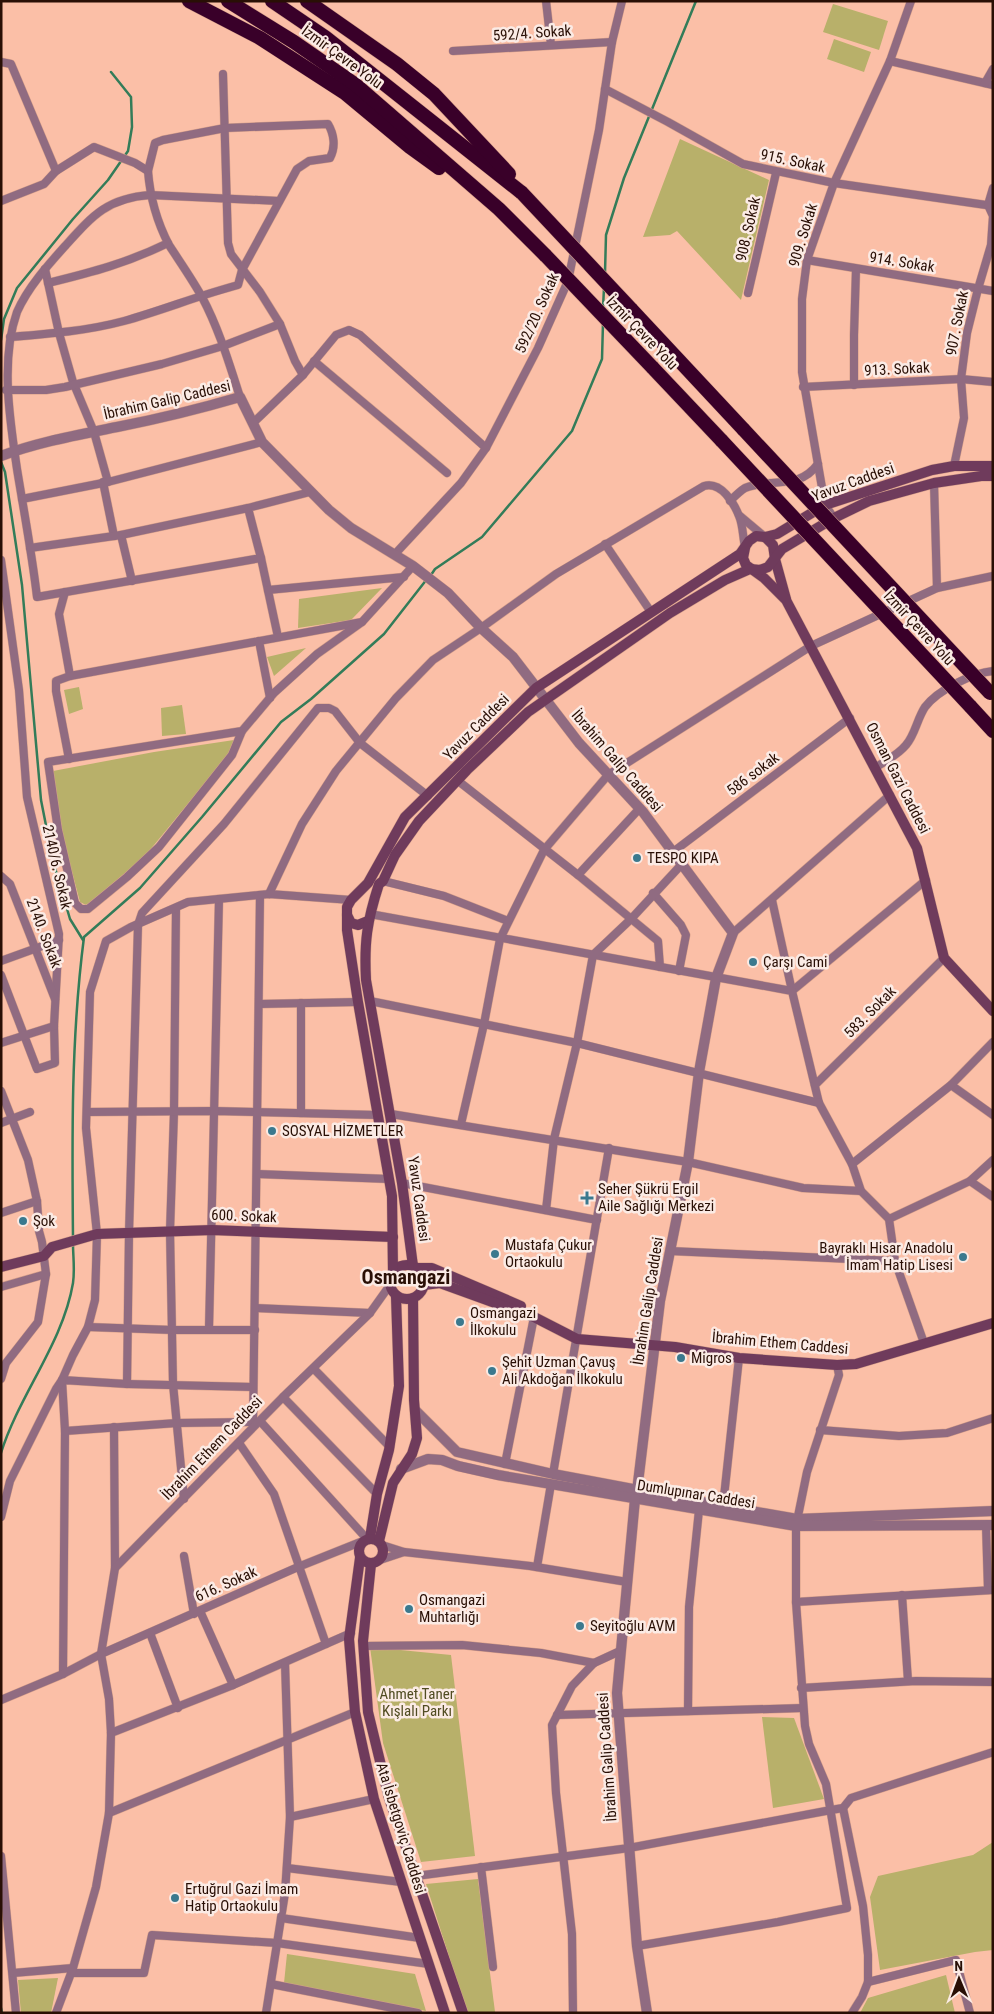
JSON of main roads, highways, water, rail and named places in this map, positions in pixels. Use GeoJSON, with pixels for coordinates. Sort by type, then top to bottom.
{"type":"FeatureCollection","features":[{"type":"Feature","properties":{"kind":"highway"},"geometry":{"type":"LineString","coordinates":[[189,1],[260,38],[345,93],[410,147],[499,209]]}},
{"type":"Feature","properties":{"kind":"highway","name":"İzmir Çevre Yolu"},"geometry":{"type":"LineString","coordinates":[[228,1],[294,42],[356,85],[499,209],[652,367],[993,731]]}},
{"type":"Feature","properties":{"kind":"highway","name":"İzmir Çevre Yolu"},"geometry":{"type":"LineString","coordinates":[[272,1],[325,37],[522,193],[992,694]]}},
{"type":"Feature","properties":{"kind":"highway"},"geometry":{"type":"LineString","coordinates":[[307,1],[397,64],[434,94],[505,169],[522,193]]}},
{"type":"Feature","properties":{"kind":"main road","name":"Yavuz Caddesi"},"geometry":{"type":"LineString","coordinates":[[393,1272],[392,1196],[358,1002],[347,930],[347,907],[351,900],[368,883],[406,817],[536,688],[740,554],[749,541],[756,536],[765,537],[777,534],[825,505],[932,470],[954,466],[993,466]]}},
{"type":"Feature","properties":{"kind":"main road","name":"Yavuz Caddesi"},"geometry":{"type":"LineString","coordinates":[[415,1267],[393,1124],[366,980],[365,952],[369,918],[379,884],[383,881],[395,855],[419,821],[457,780],[528,712],[670,613],[725,580],[750,569],[760,570],[768,567],[782,550],[834,518],[869,501],[934,483],[980,476],[993,476]]}},
{"type":"Feature","properties":{"kind":"main road"},"geometry":{"type":"LineString","coordinates":[[765,537],[774,545],[774,560],[786,600]]}},
{"type":"Feature","properties":{"kind":"main road"},"geometry":{"type":"LineString","coordinates":[[745,548],[743,558],[750,569]]}},
{"type":"Feature","properties":{"kind":"main road","name":"Osman Gazi Caddesi"},"geometry":{"type":"LineString","coordinates":[[750,569],[764,578],[786,600],[917,848],[944,958],[993,1011]]}},
{"type":"Feature","properties":{"kind":"main road"},"geometry":{"type":"LineString","coordinates":[[347,915],[351,923],[358,924],[369,918],[368,909],[364,905],[351,900]]}},
{"type":"Feature","properties":{"kind":"main road","name":"600. Sokak"},"geometry":{"type":"LineString","coordinates":[[1,1267],[44,1256],[52,1247],[95,1235],[170,1230],[212,1230],[393,1237]]}},
{"type":"Feature","properties":{"kind":"main road"},"geometry":{"type":"LineString","coordinates":[[372,1541],[377,1494],[390,1447],[399,1386],[396,1296],[390,1285],[390,1278],[393,1272],[402,1266],[415,1267],[424,1279],[424,1285],[418,1295],[413,1298],[404,1299],[396,1296]]}},
{"type":"Feature","properties":{"kind":"main road","name":"İbrahim Ethem Caddesi"},"geometry":{"type":"LineString","coordinates":[[415,1267],[432,1268],[528,1309],[534,1318]]}},
{"type":"Feature","properties":{"kind":"main road","name":"İbrahim Ethem Caddesi"},"geometry":{"type":"LineString","coordinates":[[424,1285],[440,1283],[534,1318],[577,1339],[675,1347],[739,1358],[837,1365],[856,1364],[892,1355],[924,1343],[993,1323]]}},
{"type":"Feature","properties":{"kind":"main road"},"geometry":{"type":"LineString","coordinates":[[372,1541],[384,1550],[376,1562],[365,1562],[360,1558],[359,1546],[372,1541],[393,1483],[412,1454],[417,1438],[413,1298]]}},
{"type":"Feature","properties":{"kind":"main road","name":"Ata İsbetgoviç Caddesi"},"geometry":{"type":"LineString","coordinates":[[360,1558],[349,1639],[354,1712],[374,1799],[445,2013]]}},
{"type":"Feature","properties":{"kind":"main road","name":"Ata İsbetgoviç Caddesi"},"geometry":{"type":"LineString","coordinates":[[376,1562],[363,1646],[368,1712],[390,1798],[463,2013]]}},
{"type":"Feature","properties":{"kind":"waterway"},"geometry":{"type":"LineString","coordinates":[[605,273],[606,235],[624,178],[696,1]]}},
{"type":"Feature","properties":{"kind":"waterway"},"geometry":{"type":"LineString","coordinates":[[1,340],[4,319],[17,288],[73,219],[108,180],[128,151],[132,127],[131,97],[111,72]]}},
{"type":"Feature","properties":{"kind":"waterway"},"geometry":{"type":"LineString","coordinates":[[603,308],[604,288]]}},
{"type":"Feature","properties":{"kind":"waterway"},"geometry":{"type":"LineString","coordinates":[[431,575],[435,569],[482,537],[572,431],[602,359],[603,323]]}},
{"type":"Feature","properties":{"kind":"waterway"},"geometry":{"type":"LineString","coordinates":[[1,462],[5,472],[22,585],[41,800],[53,861],[70,919],[83,940]]}},
{"type":"Feature","properties":{"kind":"waterway"},"geometry":{"type":"LineString","coordinates":[[73,1238],[75,1050],[84,937],[140,888],[281,722],[311,699],[384,634],[427,579]]}},
{"type":"Feature","properties":{"kind":"waterway"},"geometry":{"type":"LineString","coordinates":[[1,1453],[18,1410],[51,1348],[68,1305],[74,1278],[73,1244]]}},
{"type":"Feature","properties":{"kind":"waterway"},"geometry":{"type":"LineString","coordinates":[[1,2008],[2,2013]]}},
{"type":"Feature","properties":{"kind":"place","name":"TESPO KIPA"},"geometry":{"type":"Point","coordinates":[637,858]}},
{"type":"Feature","properties":{"kind":"place","name":"Çarşı Cami"},"geometry":{"type":"Point","coordinates":[753,962]}},
{"type":"Feature","properties":{"kind":"place","name":"SOSYAL HİZMETLER"},"geometry":{"type":"Point","coordinates":[272,1131]}},
{"type":"Feature","properties":{"kind":"place","name":"Seher Şükrü Ergil Aile Sağlığı Merkezi"},"geometry":{"type":"Point","coordinates":[587,1198]}},
{"type":"Feature","properties":{"kind":"place","name":"Şok"},"geometry":{"type":"Point","coordinates":[23,1221]}},
{"type":"Feature","properties":{"kind":"place","name":"Mustafa Çukur Ortaokulu"},"geometry":{"type":"Point","coordinates":[495,1254]}},
{"type":"Feature","properties":{"kind":"place","name":"Bayraklı Hisar Anadolu İmam Hatip Lisesi"},"geometry":{"type":"Point","coordinates":[963,1257]}},
{"type":"Feature","properties":{"kind":"place","name":"Osmangazi İlkokulu"},"geometry":{"type":"Point","coordinates":[460,1322]}},
{"type":"Feature","properties":{"kind":"place","name":"Migros"},"geometry":{"type":"Point","coordinates":[681,1358]}},
{"type":"Feature","properties":{"kind":"place","name":"Şehit Uzman Çavuş Ali Akdoğan İlkokulu"},"geometry":{"type":"Point","coordinates":[492,1371]}},
{"type":"Feature","properties":{"kind":"place","name":"Osmangazi Muhtarlığı"},"geometry":{"type":"Point","coordinates":[409,1609]}},
{"type":"Feature","properties":{"kind":"place","name":"Seyitoğlu AVM"},"geometry":{"type":"Point","coordinates":[580,1626]}},
{"type":"Feature","properties":{"kind":"place","name":"Ertuğrul Gazi İmam Hatip Ortaokulu"},"geometry":{"type":"Point","coordinates":[175,1898]}},
{"type":"Feature","properties":{"kind":"district","name":"Osmangazi"},"geometry":{"type":"Point","coordinates":[406,1277]}},
{"type":"Feature","properties":{"kind":"park label","name":"Ahmet Taner Kışlalı Parkı"},"geometry":{"type":"Point","coordinates":[417,1702]}}]}
